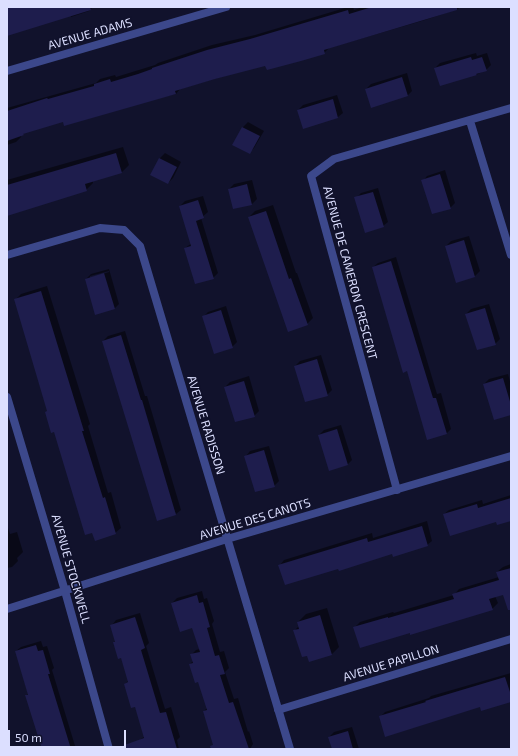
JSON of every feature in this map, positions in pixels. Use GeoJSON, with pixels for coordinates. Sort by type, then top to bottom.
{"type":"FeatureCollection","features":[{"type":"Feature","properties":{"kind":"street","name":"AVENUE ADAMS"},"geometry":{"type":"LineString","coordinates":[[7,71],[226,7]]}},
{"type":"Feature","properties":{"kind":"street","name":"AVENUE DE CAMERON CRESCENT"},"geometry":{"type":"LineString","coordinates":[[397,490],[310,176],[334,159],[511,108]]}},
{"type":"Feature","properties":{"kind":"street"},"geometry":{"type":"LineString","coordinates":[[470,120],[511,255]]}},
{"type":"Feature","properties":{"kind":"street","name":"AVENUE RADISSON"},"geometry":{"type":"LineString","coordinates":[[7,255],[100,228],[124,230],[140,246],[290,749]]}},
{"type":"Feature","properties":{"kind":"street","name":"AVENUE STOCKWELL"},"geometry":{"type":"LineString","coordinates":[[7,397],[66,591],[109,749]]}},
{"type":"Feature","properties":{"kind":"street","name":"AVENUE DES CANOTS"},"geometry":{"type":"LineString","coordinates":[[7,609],[227,539],[511,456]]}},
{"type":"Feature","properties":{"kind":"street","name":"AVENUE PAPILLON"},"geometry":{"type":"LineString","coordinates":[[278,710],[511,639]]}},
{"type":"Feature","properties":{"kind":"building"},"geometry":{"type":"Polygon","coordinates":[[[7,7],[90,7],[91,10],[7,36],[7,7]]]}},
{"type":"Feature","properties":{"kind":"building"},"geometry":{"type":"Polygon","coordinates":[[[372,7],[457,7],[457,10],[324,50],[325,54],[301,61],[267,70],[265,66],[215,79],[175,91],[176,94],[64,126],[63,122],[23,134],[24,135],[7,141],[7,111],[47,98],[48,99],[94,86],[94,84],[110,79],[111,82],[138,74],[207,50],[348,10],[349,14],[372,7]]]}},
{"type":"Feature","properties":{"kind":"building"},"geometry":{"type":"Polygon","coordinates":[[[471,57],[472,60],[482,57],[487,71],[440,86],[434,68],[471,57]]]}},
{"type":"Feature","properties":{"kind":"building"},"geometry":{"type":"Polygon","coordinates":[[[402,77],[408,96],[371,108],[365,89],[402,77]]]}},
{"type":"Feature","properties":{"kind":"building"},"geometry":{"type":"Polygon","coordinates":[[[333,99],[338,118],[303,129],[297,110],[333,99]]]}},
{"type":"Feature","properties":{"kind":"building"},"geometry":{"type":"Polygon","coordinates":[[[242,127],[260,136],[250,154],[232,145],[242,127]]]}},
{"type":"Feature","properties":{"kind":"building"},"geometry":{"type":"Polygon","coordinates":[[[116,153],[122,173],[85,184],[87,191],[7,216],[7,185],[116,153]]]}},
{"type":"Feature","properties":{"kind":"building"},"geometry":{"type":"Polygon","coordinates":[[[159,158],[177,167],[168,184],[150,175],[159,158]]]}},
{"type":"Feature","properties":{"kind":"building"},"geometry":{"type":"Polygon","coordinates":[[[440,174],[451,209],[432,214],[421,180],[440,174]]]}},
{"type":"Feature","properties":{"kind":"building"},"geometry":{"type":"Polygon","coordinates":[[[247,184],[252,205],[233,209],[228,189],[247,184]]]}},
{"type":"Feature","properties":{"kind":"building"},"geometry":{"type":"Polygon","coordinates":[[[373,192],[384,227],[365,233],[354,197],[373,192]]]}},
{"type":"Feature","properties":{"kind":"building"},"geometry":{"type":"Polygon","coordinates":[[[198,200],[204,218],[196,221],[214,279],[195,284],[184,248],[191,246],[179,206],[198,200]]]}},
{"type":"Feature","properties":{"kind":"building"},"geometry":{"type":"Polygon","coordinates":[[[266,211],[289,279],[291,278],[308,325],[288,332],[248,217],[266,211]]]}},
{"type":"Feature","properties":{"kind":"building"},"geometry":{"type":"Polygon","coordinates":[[[464,240],[475,277],[456,283],[445,246],[464,240]]]}},
{"type":"Feature","properties":{"kind":"building"},"geometry":{"type":"Polygon","coordinates":[[[391,261],[433,398],[436,398],[447,434],[427,440],[407,371],[403,373],[372,267],[391,261]]]}},
{"type":"Feature","properties":{"kind":"building"},"geometry":{"type":"Polygon","coordinates":[[[104,273],[115,309],[95,315],[85,279],[104,273]]]}},
{"type":"Feature","properties":{"kind":"building"},"geometry":{"type":"Polygon","coordinates":[[[41,291],[84,431],[82,431],[116,534],[95,541],[92,533],[85,535],[54,432],[51,433],[45,412],[47,411],[14,299],[41,291]]]}},
{"type":"Feature","properties":{"kind":"building"},"geometry":{"type":"Polygon","coordinates":[[[485,308],[496,345],[477,350],[465,314],[485,308]]]}},
{"type":"Feature","properties":{"kind":"building"},"geometry":{"type":"Polygon","coordinates":[[[221,310],[233,348],[214,354],[202,316],[221,310]]]}},
{"type":"Feature","properties":{"kind":"building"},"geometry":{"type":"Polygon","coordinates":[[[121,335],[176,515],[157,521],[102,341],[121,335]]]}},
{"type":"Feature","properties":{"kind":"building"},"geometry":{"type":"Polygon","coordinates":[[[317,359],[328,396],[305,402],[294,366],[317,359]]]}},
{"type":"Feature","properties":{"kind":"building"},"geometry":{"type":"Polygon","coordinates":[[[503,378],[511,405],[511,415],[494,420],[483,384],[503,378]]]}},
{"type":"Feature","properties":{"kind":"building"},"geometry":{"type":"Polygon","coordinates":[[[244,381],[255,417],[235,422],[224,387],[244,381]]]}},
{"type":"Feature","properties":{"kind":"building"},"geometry":{"type":"Polygon","coordinates":[[[337,429],[348,465],[329,471],[318,435],[337,429]]]}},
{"type":"Feature","properties":{"kind":"building"},"geometry":{"type":"Polygon","coordinates":[[[264,450],[275,487],[255,492],[244,456],[264,450]]]}},
{"type":"Feature","properties":{"kind":"building"},"geometry":{"type":"Polygon","coordinates":[[[511,498],[511,521],[497,525],[496,522],[450,536],[443,514],[477,504],[478,508],[511,498]]]}},
{"type":"Feature","properties":{"kind":"building"},"geometry":{"type":"Polygon","coordinates":[[[422,526],[428,546],[393,557],[392,554],[339,571],[338,569],[285,585],[278,565],[367,538],[368,542],[422,526]]]}},
{"type":"Feature","properties":{"kind":"building"},"geometry":{"type":"Polygon","coordinates":[[[511,568],[511,610],[508,610],[503,595],[489,599],[493,610],[410,635],[410,633],[360,648],[353,627],[454,599],[452,594],[499,580],[496,572],[511,568]]]}},
{"type":"Feature","properties":{"kind":"building"},"geometry":{"type":"Polygon","coordinates":[[[197,595],[199,603],[203,602],[210,627],[207,628],[215,656],[219,655],[225,674],[220,675],[229,703],[233,702],[249,749],[211,749],[210,746],[213,745],[203,711],[207,710],[198,682],[195,683],[189,664],[193,663],[190,654],[200,652],[192,628],[180,632],[171,603],[197,595]]]}},
{"type":"Feature","properties":{"kind":"building"},"geometry":{"type":"Polygon","coordinates":[[[320,615],[332,655],[309,662],[307,656],[302,657],[293,630],[299,629],[297,622],[320,615]]]}},
{"type":"Feature","properties":{"kind":"building"},"geometry":{"type":"Polygon","coordinates":[[[135,617],[145,648],[141,650],[160,713],[166,712],[177,749],[119,749],[119,747],[144,738],[135,707],[131,708],[124,684],[128,682],[121,658],[118,659],[110,625],[135,617]]]}},
{"type":"Feature","properties":{"kind":"building"},"geometry":{"type":"Polygon","coordinates":[[[36,645],[38,651],[43,650],[50,674],[48,674],[71,749],[42,749],[25,695],[28,695],[15,651],[36,645]]]}},
{"type":"Feature","properties":{"kind":"building"},"geometry":{"type":"Polygon","coordinates":[[[505,677],[511,695],[511,702],[481,711],[480,707],[385,737],[379,716],[505,677]]]}},
{"type":"Feature","properties":{"kind":"building"},"geometry":{"type":"Polygon","coordinates":[[[348,731],[353,749],[332,749],[328,737],[348,731]]]}}]}
